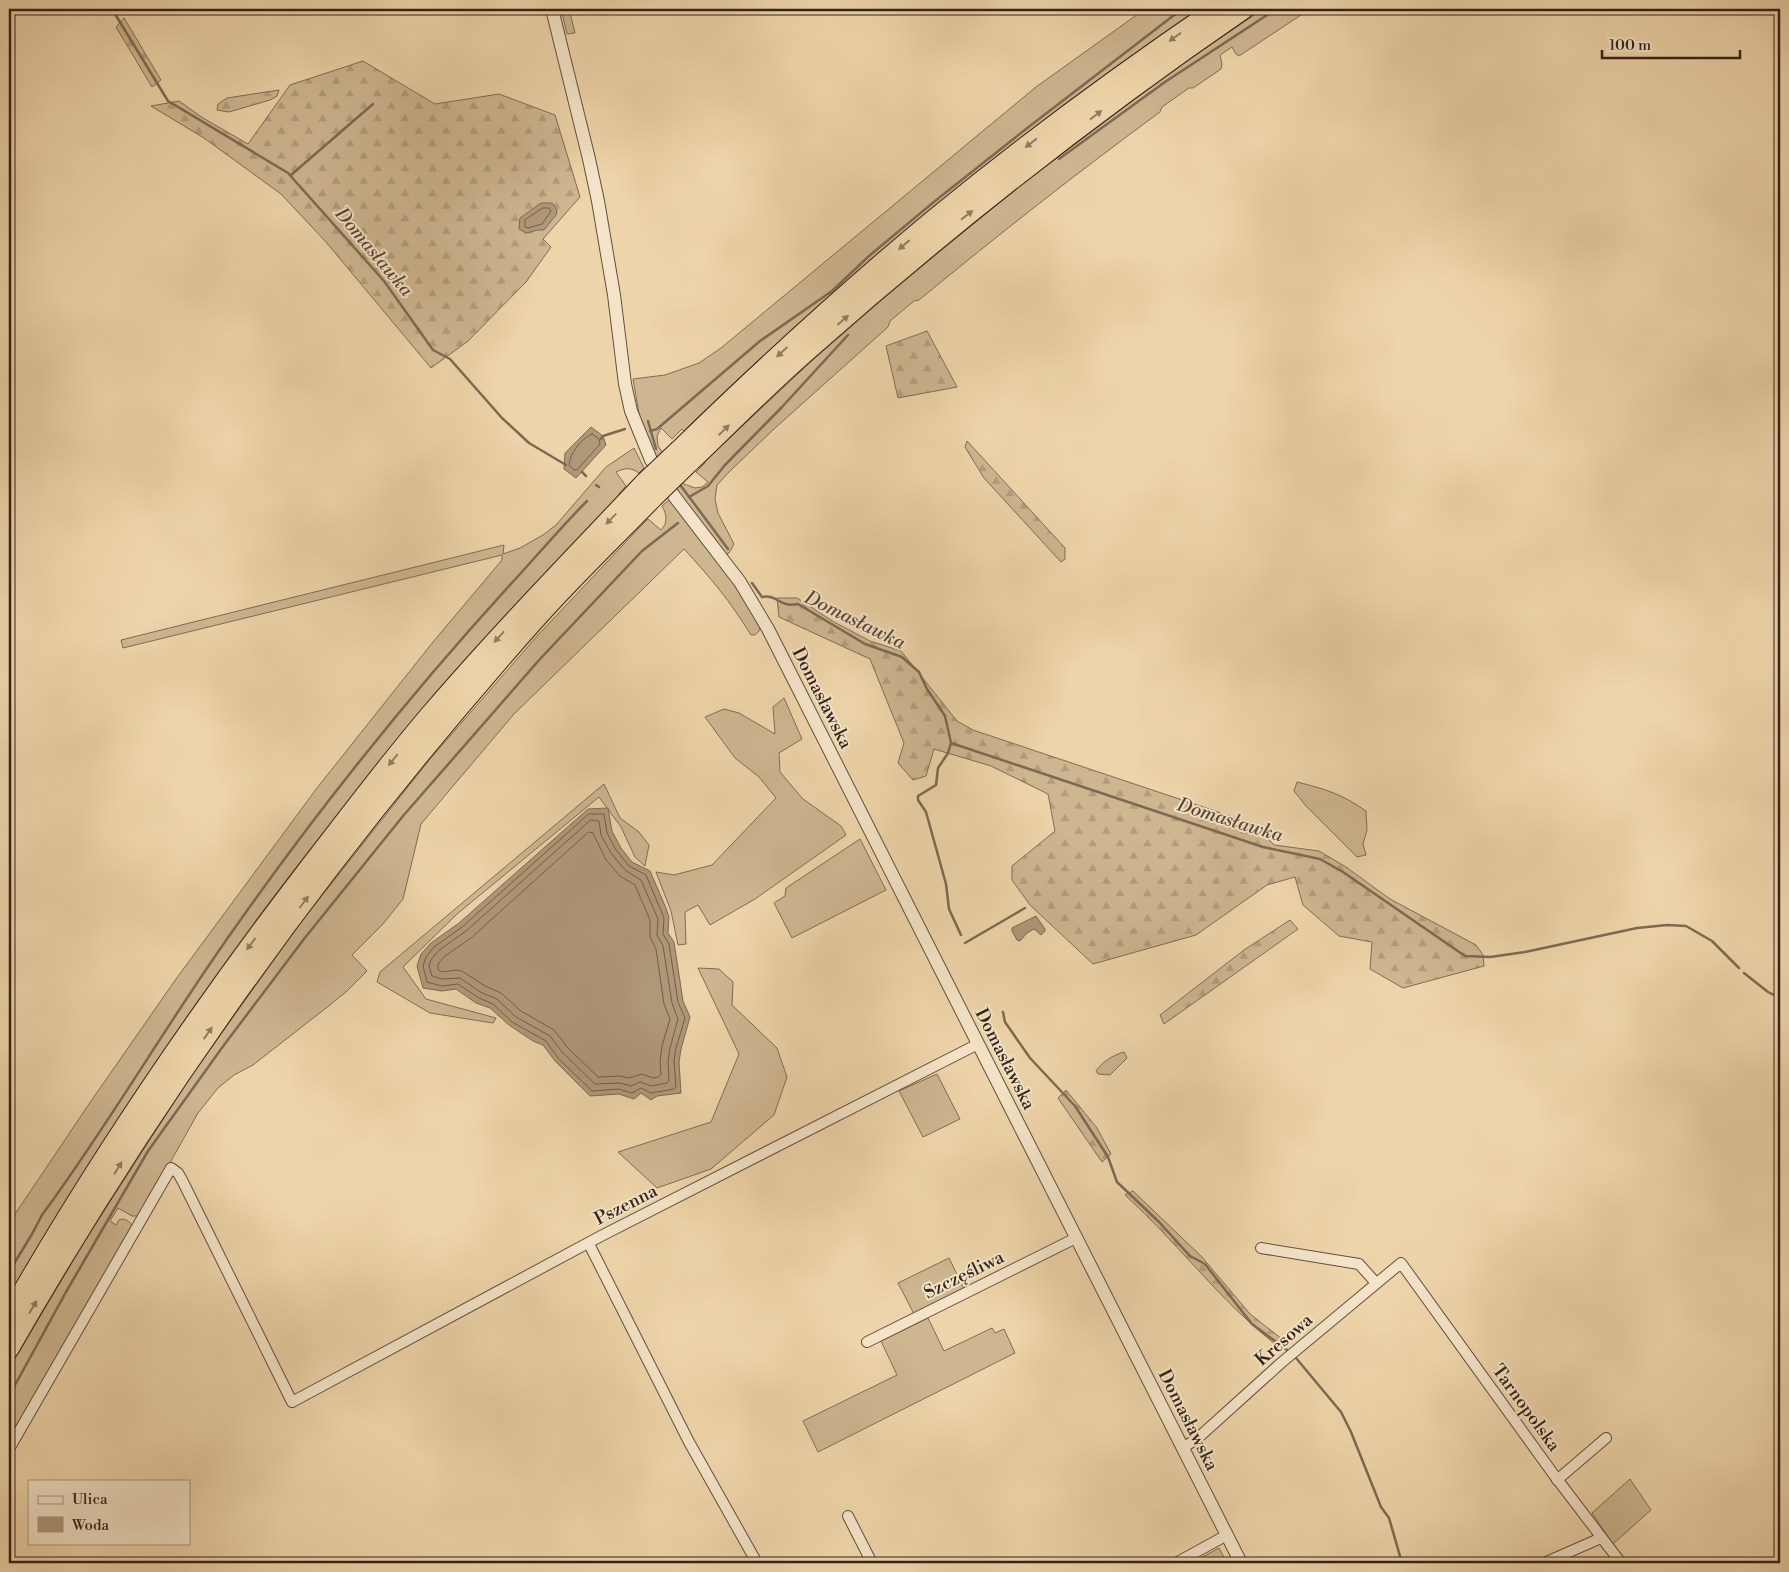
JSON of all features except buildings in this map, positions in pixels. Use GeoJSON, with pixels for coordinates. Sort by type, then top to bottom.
{"type":"FeatureCollection","features":[{"type":"Feature","properties":{"kind":"highway"},"geometry":{"type":"LineString","coordinates":[[9,1315],[90,1179],[180,1042],[344,822],[432,712],[526,608],[684,456],[796,340],[934,219],[1051,127],[1156,50],[1216,9]]}},
{"type":"Feature","properties":{"kind":"highway"},"geometry":{"type":"LineString","coordinates":[[684,456],[946,231],[1061,140],[1163,65],[1244,9]]}},
{"type":"Feature","properties":{"kind":"highway"},"geometry":{"type":"LineString","coordinates":[[9,1349],[65,1252],[149,1121],[272,944],[354,835],[446,723],[649,490]]}},
{"type":"Feature","properties":{"kind":"street","name":"Domasławska"},"geometry":{"type":"LineString","coordinates":[[552,9],[589,158],[607,250],[620,356],[631,411],[651,460],[674,496],[733,574],[768,629],[1241,1563]]}},
{"type":"Feature","properties":{"kind":"street","name":"Pszenna"},"geometry":{"type":"LineString","coordinates":[[9,1449],[171,1168],[184,1182],[292,1402],[601,1236],[978,1044]]}},
{"type":"Feature","properties":{"kind":"street","name":"Szczęśliwa"},"geometry":{"type":"LineString","coordinates":[[867,1342],[1076,1238]]}},
{"type":"Feature","properties":{"kind":"street"},"geometry":{"type":"LineString","coordinates":[[589,1244],[679,1424],[721,1502],[757,1563]]}},
{"type":"Feature","properties":{"kind":"street"},"geometry":{"type":"LineString","coordinates":[[1261,1248],[1359,1264],[1376,1283]]}},
{"type":"Feature","properties":{"kind":"street","name":"Kresowa"},"geometry":{"type":"LineString","coordinates":[[1183,1448],[1199,1437],[1281,1363],[1401,1263],[1407,1270]]}},
{"type":"Feature","properties":{"kind":"street","name":"Tarnopolska"},"geometry":{"type":"LineString","coordinates":[[1407,1270],[1558,1480],[1621,1563]]}},
{"type":"Feature","properties":{"kind":"street"},"geometry":{"type":"LineString","coordinates":[[1558,1480],[1606,1438]]}},
{"type":"Feature","properties":{"kind":"street"},"geometry":{"type":"LineString","coordinates":[[848,1516],[872,1563]]}},
{"type":"Feature","properties":{"kind":"street"},"geometry":{"type":"LineString","coordinates":[[1176,1563],[1227,1535]]}},
{"type":"Feature","properties":{"kind":"street"},"geometry":{"type":"LineString","coordinates":[[1544,1563],[1601,1538]]}},
{"type":"Feature","properties":{"kind":"green space"},"geometry":{"type":"Polygon","coordinates":[[[561,9],[569,9],[575,33],[567,34],[561,9]]]}},
{"type":"Feature","properties":{"kind":"green space"},"geometry":{"type":"Polygon","coordinates":[[[1145,9],[1198,9],[1059,109],[947,196],[769,350],[684,431],[682,429],[672,439],[661,428],[657,436],[658,446],[684,484],[695,488],[702,487],[708,482],[696,472],[705,461],[816,357],[1017,188],[1176,68],[1263,9],[1310,9],[1239,56],[1232,47],[1220,55],[1221,69],[1162,107],[1160,112],[890,321],[888,327],[774,429],[717,485],[715,499],[718,513],[734,544],[729,553],[726,554],[720,551],[654,457],[640,419],[633,379],[665,375],[699,363],[721,348],[1036,87],[1145,9]]]}},
{"type":"Feature","properties":{"kind":"green space"},"geometry":{"type":"Polygon","coordinates":[[[124,18],[161,80],[152,87],[116,27],[124,18]]]}},
{"type":"Feature","properties":{"kind":"green space"},"geometry":{"type":"Polygon","coordinates":[[[363,61],[435,104],[499,94],[555,115],[580,197],[543,239],[551,247],[526,282],[468,341],[431,368],[326,242],[281,194],[204,138],[151,106],[179,101],[203,118],[248,144],[290,85],[363,61]]]}},
{"type":"Feature","properties":{"kind":"green space"},"geometry":{"type":"Polygon","coordinates":[[[279,90],[277,96],[270,100],[229,112],[217,110],[218,104],[227,98],[279,90]]]}},
{"type":"Feature","properties":{"kind":"green space"},"geometry":{"type":"Polygon","coordinates":[[[927,331],[957,387],[898,398],[886,346],[927,331]]]}},
{"type":"Feature","properties":{"kind":"green space"},"geometry":{"type":"Polygon","coordinates":[[[967,441],[1065,548],[1065,559],[1061,562],[984,478],[965,447],[967,441]]]}},
{"type":"Feature","properties":{"kind":"green space"},"geometry":{"type":"Polygon","coordinates":[[[634,448],[644,468],[639,473],[628,469],[616,472],[626,486],[619,496],[559,558],[443,687],[332,821],[278,890],[133,1096],[9,1296],[9,1223],[176,979],[317,788],[433,642],[502,560],[502,555],[123,648],[121,640],[504,545],[503,554],[520,548],[556,525],[606,467],[634,448]]]}},
{"type":"Feature","properties":{"kind":"green space"},"geometry":{"type":"Polygon","coordinates":[[[670,499],[742,594],[760,626],[759,631],[755,635],[751,635],[720,590],[684,549],[514,714],[421,824],[403,899],[383,924],[352,955],[367,971],[330,1005],[253,1065],[234,1075],[218,1088],[198,1113],[140,1216],[132,1216],[118,1208],[110,1221],[116,1225],[119,1220],[125,1220],[133,1227],[9,1445],[9,1369],[86,1239],[189,1079],[301,922],[430,759],[538,635],[648,519],[661,530],[665,525],[666,519],[662,506],[670,499]]]}},
{"type":"Feature","properties":{"kind":"green space"},"geometry":{"type":"Polygon","coordinates":[[[777,598],[797,598],[834,622],[870,641],[901,651],[957,721],[973,730],[1254,824],[1274,845],[1319,851],[1346,867],[1390,899],[1476,945],[1483,955],[1484,966],[1403,988],[1370,969],[1372,942],[1339,936],[1303,905],[1295,877],[1267,885],[1196,935],[1093,964],[1030,905],[1012,880],[1012,866],[1055,831],[1048,794],[991,766],[934,749],[926,776],[913,780],[898,763],[904,743],[870,659],[779,617],[777,598]]]}},
{"type":"Feature","properties":{"kind":"green space"},"geometry":{"type":"Polygon","coordinates":[[[784,698],[802,739],[779,753],[780,772],[803,799],[841,826],[846,835],[755,899],[710,925],[698,905],[685,912],[686,944],[678,945],[671,911],[656,872],[674,875],[712,865],[776,798],[759,777],[735,758],[705,717],[724,709],[739,713],[775,734],[773,707],[784,698]]]}},
{"type":"Feature","properties":{"kind":"green space"},"geometry":{"type":"Polygon","coordinates":[[[1297,782],[1333,793],[1349,800],[1366,811],[1367,830],[1363,844],[1366,855],[1357,857],[1306,806],[1294,791],[1297,782]]]}},
{"type":"Feature","properties":{"kind":"green space"},"geometry":{"type":"Polygon","coordinates":[[[604,784],[620,818],[639,832],[649,845],[645,866],[635,857],[621,827],[599,797],[457,914],[403,967],[426,999],[496,1018],[493,1023],[430,1013],[377,982],[380,972],[604,784]]]}},
{"type":"Feature","properties":{"kind":"green space"},"geometry":{"type":"Polygon","coordinates":[[[860,839],[886,890],[792,938],[774,903],[785,896],[786,888],[860,839]]]}},
{"type":"Feature","properties":{"kind":"green space"},"geometry":{"type":"Polygon","coordinates":[[[1290,920],[1298,929],[1164,1024],[1160,1015],[1244,950],[1290,920]]]}},
{"type":"Feature","properties":{"kind":"green space"},"geometry":{"type":"Polygon","coordinates":[[[698,968],[719,969],[733,982],[732,1005],[777,1048],[787,1077],[774,1115],[711,1169],[657,1188],[618,1152],[711,1122],[739,1054],[698,968]]]}},
{"type":"Feature","properties":{"kind":"green space"},"geometry":{"type":"Polygon","coordinates":[[[1124,1052],[1127,1058],[1110,1075],[1098,1074],[1096,1071],[1105,1062],[1124,1052]]]}},
{"type":"Feature","properties":{"kind":"green space"},"geometry":{"type":"Polygon","coordinates":[[[937,1074],[960,1119],[923,1137],[899,1091],[937,1074]]]}},
{"type":"Feature","properties":{"kind":"green space"},"geometry":{"type":"Polygon","coordinates":[[[1066,1090],[1097,1128],[1111,1154],[1102,1162],[1058,1098],[1066,1090]]]}},
{"type":"Feature","properties":{"kind":"green space"},"geometry":{"type":"Polygon","coordinates":[[[1133,1191],[1202,1257],[1250,1314],[1282,1339],[1276,1345],[1236,1310],[1163,1232],[1125,1195],[1133,1191]]]}},
{"type":"Feature","properties":{"kind":"green space"},"geometry":{"type":"Polygon","coordinates":[[[949,1258],[964,1289],[914,1314],[898,1283],[949,1258]]]}},
{"type":"Feature","properties":{"kind":"green space"},"geometry":{"type":"Polygon","coordinates":[[[928,1318],[944,1351],[992,1328],[995,1333],[1004,1329],[1015,1353],[818,1452],[803,1421],[897,1375],[881,1341],[928,1318]]]}},
{"type":"Feature","properties":{"kind":"green space"},"geometry":{"type":"Polygon","coordinates":[[[1630,1479],[1651,1510],[1613,1544],[1592,1513],[1630,1479]]]}},
{"type":"Feature","properties":{"kind":"green space"},"geometry":{"type":"Polygon","coordinates":[[[1219,1548],[1227,1563],[1192,1563],[1219,1548]]]}},
{"type":"Feature","properties":{"kind":"water"},"geometry":{"type":"Polygon","coordinates":[[[541,203],[552,203],[557,210],[556,215],[544,230],[526,233],[519,229],[520,218],[541,203]]]}},
{"type":"Feature","properties":{"kind":"water"},"geometry":{"type":"Polygon","coordinates":[[[591,427],[603,436],[606,445],[576,478],[564,469],[565,453],[591,427]]]}},
{"type":"Feature","properties":{"kind":"water"},"geometry":{"type":"Polygon","coordinates":[[[608,808],[612,831],[621,848],[632,862],[650,871],[666,908],[669,917],[668,933],[674,942],[683,1001],[690,1017],[679,1062],[681,1093],[657,1096],[651,1100],[641,1093],[634,1099],[619,1094],[590,1096],[555,1061],[543,1045],[533,1041],[509,1025],[490,1008],[476,1003],[456,989],[442,991],[423,988],[417,966],[421,954],[431,943],[459,923],[588,809],[608,808]]]}},
{"type":"Feature","properties":{"kind":"water"},"geometry":{"type":"Polygon","coordinates":[[[1036,916],[1045,931],[1041,935],[1034,929],[1027,933],[1020,941],[1017,940],[1012,928],[1036,916]]]}},
{"type":"Feature","properties":{"kind":"waterway","name":"Domasławka"},"geometry":{"type":"LineString","coordinates":[[112,9],[168,101],[288,173],[384,281],[433,350],[450,359],[502,418],[529,443],[566,465]]}},
{"type":"Feature","properties":{"kind":"waterway"},"geometry":{"type":"LineString","coordinates":[[650,431],[657,429],[760,341],[832,291],[869,256],[935,201],[1182,9]]}},
{"type":"Feature","properties":{"kind":"waterway"},"geometry":{"type":"LineString","coordinates":[[1059,159],[1165,82],[1276,9]]}},
{"type":"Feature","properties":{"kind":"waterway"},"geometry":{"type":"LineString","coordinates":[[291,175],[373,104]]}},
{"type":"Feature","properties":{"kind":"waterway"},"geometry":{"type":"LineString","coordinates":[[689,497],[708,486],[725,465],[782,407],[848,335]]}},
{"type":"Feature","properties":{"kind":"waterway","name":"Domasławka"},"geometry":{"type":"LineString","coordinates":[[648,421],[656,449]]}},
{"type":"Feature","properties":{"kind":"waterway","name":"Domasławka"},"geometry":{"type":"LineString","coordinates":[[601,439],[603,436],[625,429]]}},
{"type":"Feature","properties":{"kind":"waterway"},"geometry":{"type":"LineString","coordinates":[[582,472],[586,476]]}},
{"type":"Feature","properties":{"kind":"waterway","name":"Domasławka"},"geometry":{"type":"LineString","coordinates":[[678,482],[728,549]]}},
{"type":"Feature","properties":{"kind":"waterway"},"geometry":{"type":"LineString","coordinates":[[9,1272],[42,1215],[93,1143],[189,995],[305,832],[409,700],[482,616],[587,501]]}},
{"type":"Feature","properties":{"kind":"waterway"},"geometry":{"type":"LineString","coordinates":[[9,1396],[66,1292],[148,1151],[224,1045],[304,939],[403,816],[540,659],[642,551],[678,523]]}},
{"type":"Feature","properties":{"kind":"waterway","name":"Domasławka"},"geometry":{"type":"LineString","coordinates":[[752,583],[762,597],[772,597],[782,603],[792,605],[798,604],[865,644],[902,657],[919,672],[927,689],[945,716],[951,743],[1263,847],[1320,859],[1343,872],[1465,956],[1490,957],[1525,952],[1637,928],[1667,925],[1686,926],[1712,941],[1739,968]]}},
{"type":"Feature","properties":{"kind":"waterway"},"geometry":{"type":"LineString","coordinates":[[951,743],[948,753],[938,768],[936,785],[918,796],[918,800],[926,812],[946,884],[949,909],[961,935]]}},
{"type":"Feature","properties":{"kind":"waterway"},"geometry":{"type":"LineString","coordinates":[[965,943],[1025,908]]}},
{"type":"Feature","properties":{"kind":"waterway","name":"Domasławka"},"geometry":{"type":"LineString","coordinates":[[1744,973],[1768,992],[1780,998]]}},
{"type":"Feature","properties":{"kind":"waterway"},"geometry":{"type":"LineString","coordinates":[[1003,1012],[1005,1022],[1030,1058],[1075,1106],[1108,1157],[1117,1182],[1159,1222],[1190,1256],[1205,1264],[1252,1324],[1287,1350]]}},
{"type":"Feature","properties":{"kind":"waterway"},"geometry":{"type":"LineString","coordinates":[[1296,1358],[1341,1412],[1381,1507],[1389,1518],[1402,1563]]}}]}
